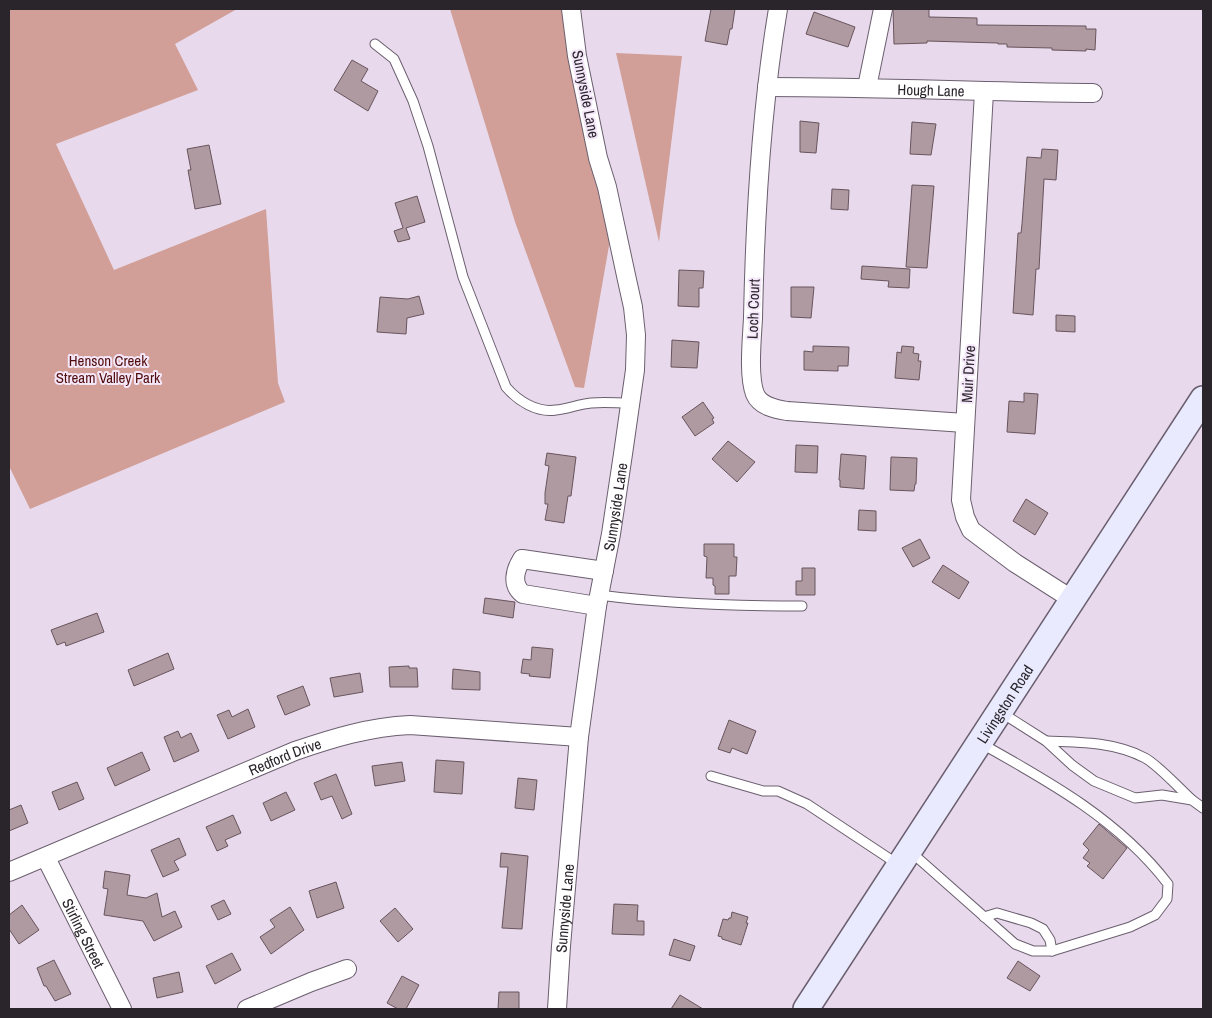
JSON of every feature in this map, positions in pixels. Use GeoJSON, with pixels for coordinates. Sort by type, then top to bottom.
{"type":"FeatureCollection","features":[{"type":"Feature","properties":{"kind":"main road","name":"Livingston Road"},"geometry":{"type":"LineString","coordinates":[[806,1009],[1203,399]]}},
{"type":"Feature","properties":{"kind":"street","name":"Sunnyside Lane"},"geometry":{"type":"LineString","coordinates":[[558,1009],[561,946],[580,737],[598,600],[613,524],[635,370],[636,348],[633,307],[607,187],[598,158],[577,56],[571,9]]}},
{"type":"Feature","properties":{"kind":"street","name":"Loch Court"},"geometry":{"type":"LineString","coordinates":[[778,9],[763,129],[753,298],[752,383],[759,400],[770,407],[787,411],[966,423]]}},
{"type":"Feature","properties":{"kind":"street"},"geometry":{"type":"LineString","coordinates":[[867,87],[883,9]]}},
{"type":"Feature","properties":{"kind":"street","name":"Hough Lane"},"geometry":{"type":"LineString","coordinates":[[767,86],[1093,93]]}},
{"type":"Feature","properties":{"kind":"street","name":"Muir Drive"},"geometry":{"type":"LineString","coordinates":[[984,92],[961,500],[965,517],[971,530],[1015,563],[1073,600]]}},
{"type":"Feature","properties":{"kind":"street"},"geometry":{"type":"LineString","coordinates":[[598,600],[523,594],[516,583],[517,567],[522,559],[604,571]]}},
{"type":"Feature","properties":{"kind":"street","name":"Redford Drive"},"geometry":{"type":"LineString","coordinates":[[9,872],[46,858],[151,811],[295,752],[342,735],[382,727],[410,725],[580,737]]}},
{"type":"Feature","properties":{"kind":"street","name":"Stirling Street"},"geometry":{"type":"LineString","coordinates":[[46,858],[122,1009]]}},
{"type":"Feature","properties":{"kind":"street"},"geometry":{"type":"LineString","coordinates":[[248,1009],[347,968]]}},
{"type":"Feature","properties":{"kind":"lane"},"geometry":{"type":"LineString","coordinates":[[375,44],[394,60],[413,101],[464,278],[506,387],[514,397],[524,404],[554,411],[591,403],[629,403]]}},
{"type":"Feature","properties":{"kind":"lane"},"geometry":{"type":"LineString","coordinates":[[598,600],[701,605],[802,606]]}},
{"type":"Feature","properties":{"kind":"lane"},"geometry":{"type":"LineString","coordinates":[[1000,711],[1046,741],[1072,765],[1094,781],[1135,798],[1162,795],[1192,800]]}},
{"type":"Feature","properties":{"kind":"lane"},"geometry":{"type":"LineString","coordinates":[[1046,741],[1091,743],[1116,747],[1147,758],[1203,808]]}},
{"type":"Feature","properties":{"kind":"lane"},"geometry":{"type":"LineString","coordinates":[[712,776],[763,791],[778,791],[807,804],[904,858],[984,917],[1015,944],[1033,951],[1052,951],[1130,927],[1155,915],[1167,899],[1168,884],[1152,864],[1107,822],[1045,780],[979,743]]}},
{"type":"Feature","properties":{"kind":"lane"},"geometry":{"type":"LineString","coordinates":[[984,917],[997,913],[1030,923],[1042,929],[1050,940],[1052,951]]}},
{"type":"Feature","properties":{"kind":"green space","name":"Henson Creek Stream Valley Park"},"geometry":{"type":"Polygon","coordinates":[[[9,9],[237,9],[175,44],[198,90],[56,144],[114,270],[266,209],[278,383],[285,402],[30,509],[9,466],[9,9]]]}},
{"type":"Feature","properties":{"kind":"green space"},"geometry":{"type":"Polygon","coordinates":[[[450,9],[577,9],[616,206],[584,388],[575,387],[515,222],[450,9]]]}},
{"type":"Feature","properties":{"kind":"green space"},"geometry":{"type":"Polygon","coordinates":[[[616,53],[682,56],[659,242],[616,53]]]}},
{"type":"Feature","properties":{"kind":"building"},"geometry":{"type":"Polygon","coordinates":[[[711,9],[735,9],[727,45],[705,41],[711,9]]]}},
{"type":"Feature","properties":{"kind":"building"},"geometry":{"type":"Polygon","coordinates":[[[893,9],[929,9],[929,17],[977,18],[977,25],[1086,26],[1086,29],[1096,29],[1095,50],[1007,47],[1007,44],[998,43],[927,41],[927,43],[894,44],[893,9]]]}},
{"type":"Feature","properties":{"kind":"building"},"geometry":{"type":"Polygon","coordinates":[[[814,12],[855,27],[848,47],[806,34],[814,12]]]}},
{"type":"Feature","properties":{"kind":"building"},"geometry":{"type":"Polygon","coordinates":[[[352,60],[368,69],[361,81],[378,91],[368,111],[334,90],[352,60]]]}},
{"type":"Feature","properties":{"kind":"building"},"geometry":{"type":"Polygon","coordinates":[[[800,121],[819,123],[816,153],[800,152],[800,121]]]}},
{"type":"Feature","properties":{"kind":"building"},"geometry":{"type":"Polygon","coordinates":[[[912,122],[936,124],[931,155],[910,154],[912,122]]]}},
{"type":"Feature","properties":{"kind":"building"},"geometry":{"type":"Polygon","coordinates":[[[209,145],[221,204],[195,209],[188,170],[191,170],[187,149],[209,145]]]}},
{"type":"Feature","properties":{"kind":"building"},"geometry":{"type":"Polygon","coordinates":[[[1042,149],[1058,150],[1056,180],[1044,179],[1039,269],[1036,269],[1033,315],[1013,313],[1018,233],[1021,233],[1027,157],[1041,158],[1042,149]]]}},
{"type":"Feature","properties":{"kind":"building"},"geometry":{"type":"Polygon","coordinates":[[[912,185],[934,186],[927,268],[906,267],[912,185]]]}},
{"type":"Feature","properties":{"kind":"building"},"geometry":{"type":"Polygon","coordinates":[[[832,189],[849,190],[848,210],[831,209],[832,189]]]}},
{"type":"Feature","properties":{"kind":"building"},"geometry":{"type":"Polygon","coordinates":[[[417,196],[425,222],[406,228],[410,239],[398,242],[394,231],[403,228],[395,203],[417,196]]]}},
{"type":"Feature","properties":{"kind":"building"},"geometry":{"type":"Polygon","coordinates":[[[862,266],[910,269],[909,288],[888,287],[889,281],[861,279],[862,266]]]}},
{"type":"Feature","properties":{"kind":"building"},"geometry":{"type":"Polygon","coordinates":[[[679,270],[704,271],[703,288],[699,288],[699,307],[678,306],[679,270]]]}},
{"type":"Feature","properties":{"kind":"building"},"geometry":{"type":"Polygon","coordinates":[[[791,287],[814,287],[811,318],[791,317],[791,287]]]}},
{"type":"Feature","properties":{"kind":"building"},"geometry":{"type":"Polygon","coordinates":[[[419,296],[424,314],[407,318],[406,334],[377,332],[380,297],[408,299],[419,296]]]}},
{"type":"Feature","properties":{"kind":"building"},"geometry":{"type":"Polygon","coordinates":[[[1056,315],[1075,316],[1075,332],[1056,331],[1056,315]]]}},
{"type":"Feature","properties":{"kind":"building"},"geometry":{"type":"Polygon","coordinates":[[[672,340],[699,342],[697,368],[671,367],[672,340]]]}},
{"type":"Feature","properties":{"kind":"building"},"geometry":{"type":"Polygon","coordinates":[[[813,346],[849,347],[848,366],[838,366],[838,371],[804,370],[804,351],[813,352],[813,346]]]}},
{"type":"Feature","properties":{"kind":"building"},"geometry":{"type":"Polygon","coordinates":[[[902,346],[914,347],[913,353],[919,354],[918,361],[921,361],[919,380],[895,378],[897,352],[901,353],[902,346]]]}},
{"type":"Feature","properties":{"kind":"building"},"geometry":{"type":"Polygon","coordinates":[[[1024,393],[1038,394],[1035,434],[1007,432],[1009,401],[1024,402],[1024,393]]]}},
{"type":"Feature","properties":{"kind":"building"},"geometry":{"type":"Polygon","coordinates":[[[703,402],[714,418],[712,419],[714,423],[695,436],[682,417],[703,402]]]}},
{"type":"Feature","properties":{"kind":"building"},"geometry":{"type":"Polygon","coordinates":[[[728,441],[755,462],[737,482],[712,459],[728,441]]]}},
{"type":"Feature","properties":{"kind":"building"},"geometry":{"type":"Polygon","coordinates":[[[796,445],[818,446],[817,473],[795,472],[796,445]]]}},
{"type":"Feature","properties":{"kind":"building"},"geometry":{"type":"Polygon","coordinates":[[[547,453],[576,457],[571,496],[568,496],[564,523],[545,520],[548,504],[545,504],[549,466],[545,465],[547,453]]]}},
{"type":"Feature","properties":{"kind":"building"},"geometry":{"type":"Polygon","coordinates":[[[841,454],[866,456],[864,489],[840,487],[841,454]]]}},
{"type":"Feature","properties":{"kind":"building"},"geometry":{"type":"Polygon","coordinates":[[[891,457],[917,458],[914,491],[890,490],[891,457]]]}},
{"type":"Feature","properties":{"kind":"building"},"geometry":{"type":"Polygon","coordinates":[[[1026,499],[1048,513],[1035,535],[1013,521],[1026,499]]]}},
{"type":"Feature","properties":{"kind":"building"},"geometry":{"type":"Polygon","coordinates":[[[859,510],[876,511],[876,531],[858,530],[859,510]]]}},
{"type":"Feature","properties":{"kind":"building"},"geometry":{"type":"Polygon","coordinates":[[[920,539],[930,558],[913,567],[902,548],[920,539]]]}},
{"type":"Feature","properties":{"kind":"building"},"geometry":{"type":"Polygon","coordinates":[[[704,544],[734,544],[734,557],[737,557],[736,576],[729,576],[729,594],[715,594],[713,578],[706,578],[707,557],[704,556],[704,544]]]}},
{"type":"Feature","properties":{"kind":"building"},"geometry":{"type":"Polygon","coordinates":[[[943,565],[969,582],[959,599],[932,582],[943,565]]]}},
{"type":"Feature","properties":{"kind":"building"},"geometry":{"type":"Polygon","coordinates":[[[802,568],[815,568],[815,595],[796,595],[796,581],[802,581],[802,568]]]}},
{"type":"Feature","properties":{"kind":"building"},"geometry":{"type":"Polygon","coordinates":[[[485,598],[515,602],[513,618],[483,613],[485,598]]]}},
{"type":"Feature","properties":{"kind":"building"},"geometry":{"type":"Polygon","coordinates":[[[97,613],[104,632],[66,646],[65,642],[57,645],[51,630],[97,613]]]}},
{"type":"Feature","properties":{"kind":"building"},"geometry":{"type":"Polygon","coordinates":[[[532,647],[553,649],[550,678],[529,676],[530,674],[521,673],[523,659],[531,660],[532,647]]]}},
{"type":"Feature","properties":{"kind":"building"},"geometry":{"type":"Polygon","coordinates":[[[168,653],[174,669],[134,686],[128,670],[168,653]]]}},
{"type":"Feature","properties":{"kind":"building"},"geometry":{"type":"Polygon","coordinates":[[[409,666],[409,668],[417,668],[418,687],[390,687],[389,667],[409,666]]]}},
{"type":"Feature","properties":{"kind":"building"},"geometry":{"type":"Polygon","coordinates":[[[453,669],[480,672],[480,690],[452,689],[453,669]]]}},
{"type":"Feature","properties":{"kind":"building"},"geometry":{"type":"Polygon","coordinates":[[[360,673],[363,692],[334,697],[330,678],[360,673]]]}},
{"type":"Feature","properties":{"kind":"building"},"geometry":{"type":"Polygon","coordinates":[[[303,686],[310,705],[285,715],[277,696],[303,686]]]}},
{"type":"Feature","properties":{"kind":"building"},"geometry":{"type":"Polygon","coordinates":[[[248,709],[255,727],[228,739],[217,715],[229,710],[232,717],[248,709]]]}},
{"type":"Feature","properties":{"kind":"building"},"geometry":{"type":"Polygon","coordinates":[[[729,720],[756,731],[747,754],[732,748],[730,753],[718,749],[729,720]]]}},
{"type":"Feature","properties":{"kind":"building"},"geometry":{"type":"Polygon","coordinates":[[[178,731],[181,738],[191,733],[199,751],[174,762],[164,737],[178,731]]]}},
{"type":"Feature","properties":{"kind":"building"},"geometry":{"type":"Polygon","coordinates":[[[142,752],[150,770],[115,786],[107,768],[142,752]]]}},
{"type":"Feature","properties":{"kind":"building"},"geometry":{"type":"Polygon","coordinates":[[[436,760],[464,762],[462,794],[434,792],[436,760]]]}},
{"type":"Feature","properties":{"kind":"building"},"geometry":{"type":"Polygon","coordinates":[[[402,762],[405,781],[375,786],[372,766],[402,762]]]}},
{"type":"Feature","properties":{"kind":"building"},"geometry":{"type":"Polygon","coordinates":[[[336,774],[352,814],[342,819],[332,796],[321,800],[314,783],[336,774]]]}},
{"type":"Feature","properties":{"kind":"building"},"geometry":{"type":"Polygon","coordinates":[[[518,778],[537,780],[534,810],[515,808],[518,778]]]}},
{"type":"Feature","properties":{"kind":"building"},"geometry":{"type":"Polygon","coordinates":[[[77,782],[84,799],[59,810],[52,792],[77,782]]]}},
{"type":"Feature","properties":{"kind":"building"},"geometry":{"type":"Polygon","coordinates":[[[286,792],[295,810],[271,821],[263,803],[286,792]]]}},
{"type":"Feature","properties":{"kind":"building"},"geometry":{"type":"Polygon","coordinates":[[[21,805],[28,823],[9,831],[9,810],[21,805]]]}},
{"type":"Feature","properties":{"kind":"building"},"geometry":{"type":"Polygon","coordinates":[[[233,815],[241,833],[225,840],[228,846],[217,851],[206,827],[233,815]]]}},
{"type":"Feature","properties":{"kind":"building"},"geometry":{"type":"Polygon","coordinates":[[[1099,824],[1127,848],[1103,879],[1087,866],[1090,863],[1083,858],[1089,850],[1083,844],[1099,824]]]}},
{"type":"Feature","properties":{"kind":"building"},"geometry":{"type":"Polygon","coordinates":[[[179,838],[186,855],[174,861],[179,870],[163,877],[151,850],[179,838]]]}},
{"type":"Feature","properties":{"kind":"building"},"geometry":{"type":"Polygon","coordinates":[[[501,853],[528,856],[522,929],[502,928],[508,867],[500,867],[501,853]]]}},
{"type":"Feature","properties":{"kind":"building"},"geometry":{"type":"Polygon","coordinates":[[[105,871],[130,875],[127,895],[146,898],[157,893],[162,917],[175,911],[182,927],[154,941],[143,921],[104,915],[108,889],[103,888],[105,871]]]}},
{"type":"Feature","properties":{"kind":"building"},"geometry":{"type":"Polygon","coordinates":[[[336,882],[344,908],[317,918],[309,891],[336,882]]]}},
{"type":"Feature","properties":{"kind":"building"},"geometry":{"type":"Polygon","coordinates":[[[224,900],[231,914],[218,920],[211,906],[224,900]]]}},
{"type":"Feature","properties":{"kind":"building"},"geometry":{"type":"Polygon","coordinates":[[[614,904],[638,905],[637,921],[644,921],[644,935],[612,934],[614,904]]]}},
{"type":"Feature","properties":{"kind":"building"},"geometry":{"type":"Polygon","coordinates":[[[22,905],[39,930],[19,944],[9,929],[9,915],[22,905]]]}},
{"type":"Feature","properties":{"kind":"building"},"geometry":{"type":"Polygon","coordinates":[[[290,907],[304,930],[271,954],[260,937],[275,927],[270,920],[290,907]]]}},
{"type":"Feature","properties":{"kind":"building"},"geometry":{"type":"Polygon","coordinates":[[[395,908],[413,929],[398,942],[380,921],[395,908]]]}},
{"type":"Feature","properties":{"kind":"building"},"geometry":{"type":"Polygon","coordinates":[[[732,912],[748,917],[741,945],[718,936],[723,919],[728,920],[731,918],[732,912]]]}},
{"type":"Feature","properties":{"kind":"building"},"geometry":{"type":"Polygon","coordinates":[[[674,939],[695,946],[690,961],[669,955],[674,939]]]}},
{"type":"Feature","properties":{"kind":"building"},"geometry":{"type":"Polygon","coordinates":[[[232,953],[241,970],[215,984],[206,966],[232,953]]]}},
{"type":"Feature","properties":{"kind":"building"},"geometry":{"type":"Polygon","coordinates":[[[54,960],[71,994],[55,1001],[46,986],[44,986],[37,968],[54,960]]]}},
{"type":"Feature","properties":{"kind":"building"},"geometry":{"type":"Polygon","coordinates":[[[1018,961],[1040,976],[1030,991],[1007,978],[1018,961]]]}},
{"type":"Feature","properties":{"kind":"building"},"geometry":{"type":"Polygon","coordinates":[[[179,972],[183,992],[157,998],[153,978],[179,972]]]}},
{"type":"Feature","properties":{"kind":"building"},"geometry":{"type":"Polygon","coordinates":[[[402,976],[419,985],[406,1009],[398,1009],[387,1003],[402,976]]]}},
{"type":"Feature","properties":{"kind":"building"},"geometry":{"type":"Polygon","coordinates":[[[499,992],[519,992],[519,1009],[498,1009],[499,992]]]}},
{"type":"Feature","properties":{"kind":"building"},"geometry":{"type":"Polygon","coordinates":[[[680,995],[703,1009],[671,1009],[680,995]]]}}]}
